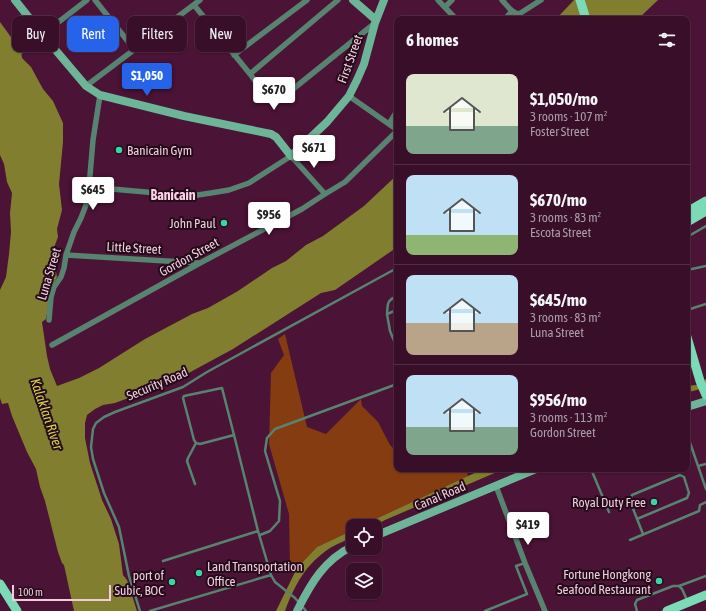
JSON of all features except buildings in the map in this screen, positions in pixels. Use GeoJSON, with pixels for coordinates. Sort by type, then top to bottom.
{"type":"FeatureCollection","features":[{"type":"Feature","properties":{"kind":"main road"},"geometry":{"type":"LineString","coordinates":[[580,0],[585,16]]}},
{"type":"Feature","properties":{"kind":"main road"},"geometry":{"type":"LineString","coordinates":[[690,210],[706,201]]}},
{"type":"Feature","properties":{"kind":"main road"},"geometry":{"type":"LineString","coordinates":[[690,220],[706,211]]}},
{"type":"Feature","properties":{"kind":"main road"},"geometry":{"type":"LineString","coordinates":[[690,347],[700,381],[705,392]]}},
{"type":"Feature","properties":{"kind":"main road"},"geometry":{"type":"LineString","coordinates":[[0,584],[17,611]]}},
{"type":"Feature","properties":{"kind":"main road"},"geometry":{"type":"LineString","coordinates":[[667,611],[706,595]]}},
{"type":"Feature","properties":{"kind":"street"},"geometry":{"type":"LineString","coordinates":[[15,0],[28,16]]}},
{"type":"Feature","properties":{"kind":"street"},"geometry":{"type":"LineString","coordinates":[[59,21],[87,0]]}},
{"type":"Feature","properties":{"kind":"street"},"geometry":{"type":"LineString","coordinates":[[95,0],[127,40]]}},
{"type":"Feature","properties":{"kind":"street"},"geometry":{"type":"LineString","coordinates":[[179,16],[200,0]]}},
{"type":"Feature","properties":{"kind":"street"},"geometry":{"type":"LineString","coordinates":[[234,55],[307,0]]}},
{"type":"Feature","properties":{"kind":"street"},"geometry":{"type":"LineString","coordinates":[[250,74],[338,0]]}},
{"type":"Feature","properties":{"kind":"street"},"geometry":{"type":"LineString","coordinates":[[194,5],[269,100],[273,103],[277,102],[376,21],[353,0]]}},
{"type":"Feature","properties":{"kind":"street","name":"First Street"},"geometry":{"type":"LineString","coordinates":[[89,187],[191,196],[229,190],[249,183],[291,156],[327,122],[349,96],[358,80],[364,64],[376,21],[384,0]]}},
{"type":"Feature","properties":{"kind":"street"},"geometry":{"type":"LineString","coordinates":[[438,0],[453,16]]}},
{"type":"Feature","properties":{"kind":"street"},"geometry":{"type":"LineString","coordinates":[[445,7],[452,0]]}},
{"type":"Feature","properties":{"kind":"street"},"geometry":{"type":"LineString","coordinates":[[502,0],[512,11],[519,14],[541,0]]}},
{"type":"Feature","properties":{"kind":"street"},"geometry":{"type":"LineString","coordinates":[[508,16],[512,11]]}},
{"type":"Feature","properties":{"kind":"street"},"geometry":{"type":"LineString","coordinates":[[57,52],[86,86],[100,95],[184,116],[276,136],[291,156],[325,194]]}},
{"type":"Feature","properties":{"kind":"street"},"geometry":{"type":"LineString","coordinates":[[86,86],[130,52]]}},
{"type":"Feature","properties":{"kind":"street","name":"Luna Street"},"geometry":{"type":"LineString","coordinates":[[49,320],[51,298],[54,287],[60,280],[66,255],[86,205],[93,140],[100,95]]}},
{"type":"Feature","properties":{"kind":"street"},"geometry":{"type":"LineString","coordinates":[[349,96],[389,124],[394,116]]}},
{"type":"Feature","properties":{"kind":"street","name":"Gordon Street"},"geometry":{"type":"LineString","coordinates":[[389,124],[394,128]]}},
{"type":"Feature","properties":{"kind":"street","name":"Gordon Street"},"geometry":{"type":"LineString","coordinates":[[52,345],[200,263],[302,209],[345,182],[394,134]]}},
{"type":"Feature","properties":{"kind":"street","name":"Little Street"},"geometry":{"type":"LineString","coordinates":[[66,255],[200,263]]}},
{"type":"Feature","properties":{"kind":"street"},"geometry":{"type":"LineString","coordinates":[[690,406],[706,401]]}},
{"type":"Feature","properties":{"kind":"street","name":"Canal Road"},"geometry":{"type":"LineString","coordinates":[[382,533],[529,472]]}},
{"type":"Feature","properties":{"kind":"street"},"geometry":{"type":"LineString","coordinates":[[496,486],[545,611]]}},
{"type":"Feature","properties":{"kind":"street"},"geometry":{"type":"LineString","coordinates":[[298,604],[323,569],[338,554],[346,550]]}},
{"type":"Feature","properties":{"kind":"lane"},"geometry":{"type":"LineString","coordinates":[[690,235],[706,226]]}},
{"type":"Feature","properties":{"kind":"lane"},"geometry":{"type":"LineString","coordinates":[[690,269],[706,266]]}},
{"type":"Feature","properties":{"kind":"lane","name":"Security Road"},"geometry":{"type":"LineString","coordinates":[[140,611],[129,576],[119,527],[104,493],[91,447],[93,429],[96,423],[115,412],[183,387],[207,372],[394,270]]}},
{"type":"Feature","properties":{"kind":"lane"},"geometry":{"type":"LineString","coordinates":[[394,298],[388,303],[387,314],[390,331],[394,341]]}},
{"type":"Feature","properties":{"kind":"lane"},"geometry":{"type":"LineString","coordinates":[[690,309],[706,304]]}},
{"type":"Feature","properties":{"kind":"lane"},"geometry":{"type":"LineString","coordinates":[[387,314],[394,311]]}},
{"type":"Feature","properties":{"kind":"lane"},"geometry":{"type":"LineString","coordinates":[[260,535],[270,531],[279,521],[280,501],[266,451],[267,438],[275,429],[394,385]]}},
{"type":"Feature","properties":{"kind":"lane"},"geometry":{"type":"LineString","coordinates":[[196,443],[183,397],[185,395],[222,388],[258,531],[271,575],[275,582],[306,611]]}},
{"type":"Feature","properties":{"kind":"lane"},"geometry":{"type":"LineString","coordinates":[[196,443],[200,444],[234,435]]}},
{"type":"Feature","properties":{"kind":"lane"},"geometry":{"type":"LineString","coordinates":[[195,484],[187,461],[196,443]]}},
{"type":"Feature","properties":{"kind":"lane"},"geometry":{"type":"LineString","coordinates":[[690,443],[706,489]]}},
{"type":"Feature","properties":{"kind":"lane"},"geometry":{"type":"LineString","coordinates":[[698,466],[706,464]]}},
{"type":"Feature","properties":{"kind":"lane"},"geometry":{"type":"LineString","coordinates":[[592,472],[609,512]]}},
{"type":"Feature","properties":{"kind":"lane"},"geometry":{"type":"LineString","coordinates":[[637,519],[687,498],[689,493],[684,477],[680,475],[632,495],[630,501],[637,519],[643,534]]}},
{"type":"Feature","properties":{"kind":"lane"},"geometry":{"type":"LineString","coordinates":[[630,540],[700,511],[700,505],[706,502]]}},
{"type":"Feature","properties":{"kind":"lane"},"geometry":{"type":"LineString","coordinates":[[163,561],[258,531]]}},
{"type":"Feature","properties":{"kind":"lane"},"geometry":{"type":"LineString","coordinates":[[485,611],[527,594],[516,566],[525,563]]}},
{"type":"Feature","properties":{"kind":"lane"},"geometry":{"type":"LineString","coordinates":[[150,611],[271,575]]}},
{"type":"Feature","properties":{"kind":"lane"},"geometry":{"type":"LineString","coordinates":[[638,611],[635,604],[637,600],[673,586],[680,586],[706,576]]}},
{"type":"Feature","properties":{"kind":"lane"},"geometry":{"type":"LineString","coordinates":[[680,586],[688,602]]}},
{"type":"Feature","properties":{"kind":"shaded area"},"geometry":{"type":"Polygon","coordinates":[[[285,334],[307,427],[326,434],[361,399],[362,406],[378,422],[390,445],[394,449],[394,472],[467,472],[468,476],[377,519],[346,519],[346,533],[317,547],[297,568],[290,567],[289,514],[269,444],[271,373],[284,355],[278,339],[285,334]]]}},
{"type":"Feature","properties":{"kind":"water"},"geometry":{"type":"Polygon","coordinates":[[[574,0],[658,0],[641,16],[559,16],[574,0]]]}},
{"type":"Feature","properties":{"kind":"water","name":"Kalaklan River"},"geometry":{"type":"Polygon","coordinates":[[[0,22],[12,39],[12,52],[21,52],[22,58],[31,67],[43,89],[53,101],[63,123],[63,142],[59,184],[62,210],[57,229],[58,237],[52,253],[57,277],[52,286],[46,319],[42,322],[50,369],[57,386],[79,378],[99,368],[145,339],[192,314],[208,308],[238,291],[272,268],[286,261],[306,245],[323,236],[364,206],[394,178],[394,249],[335,290],[321,293],[233,349],[172,382],[167,382],[115,403],[103,405],[87,415],[85,423],[85,438],[90,463],[119,544],[123,575],[127,580],[137,611],[74,611],[64,565],[58,552],[36,469],[27,452],[8,403],[2,404],[0,398],[0,290],[6,277],[9,254],[12,193],[7,182],[4,164],[0,155],[0,22]]]}},
{"type":"Feature","properties":{"kind":"water"},"geometry":{"type":"Polygon","coordinates":[[[706,379],[706,387],[690,392],[690,386],[696,385],[706,379]]]}},
{"type":"Feature","properties":{"kind":"water"},"geometry":{"type":"Polygon","coordinates":[[[477,472],[497,472],[382,522],[382,519],[376,519],[477,472]]]}},
{"type":"Feature","properties":{"kind":"water"},"geometry":{"type":"Polygon","coordinates":[[[346,533],[346,540],[330,548],[322,554],[302,575],[285,611],[276,611],[297,568],[317,547],[346,533]]]}},
{"type":"Feature","properties":{"kind":"place","name":"Banicain Gym"},"geometry":{"type":"Point","coordinates":[119,150]}},
{"type":"Feature","properties":{"kind":"place","name":"John Paul"},"geometry":{"type":"Point","coordinates":[224,223]}},
{"type":"Feature","properties":{"kind":"place","name":"Royal Duty Free"},"geometry":{"type":"Point","coordinates":[654,502]}},
{"type":"Feature","properties":{"kind":"place","name":"Land Transportation Office"},"geometry":{"type":"Point","coordinates":[199,573]}},
{"type":"Feature","properties":{"kind":"place","name":"Fortune Hongkong Seafood Restaurant"},"geometry":{"type":"Point","coordinates":[659,581]}},
{"type":"Feature","properties":{"kind":"place","name":"port of Subic, BOC"},"geometry":{"type":"Point","coordinates":[172,582]}},
{"type":"Feature","properties":{"kind":"district","name":"Banicain"},"geometry":{"type":"Point","coordinates":[173,195]}}]}
